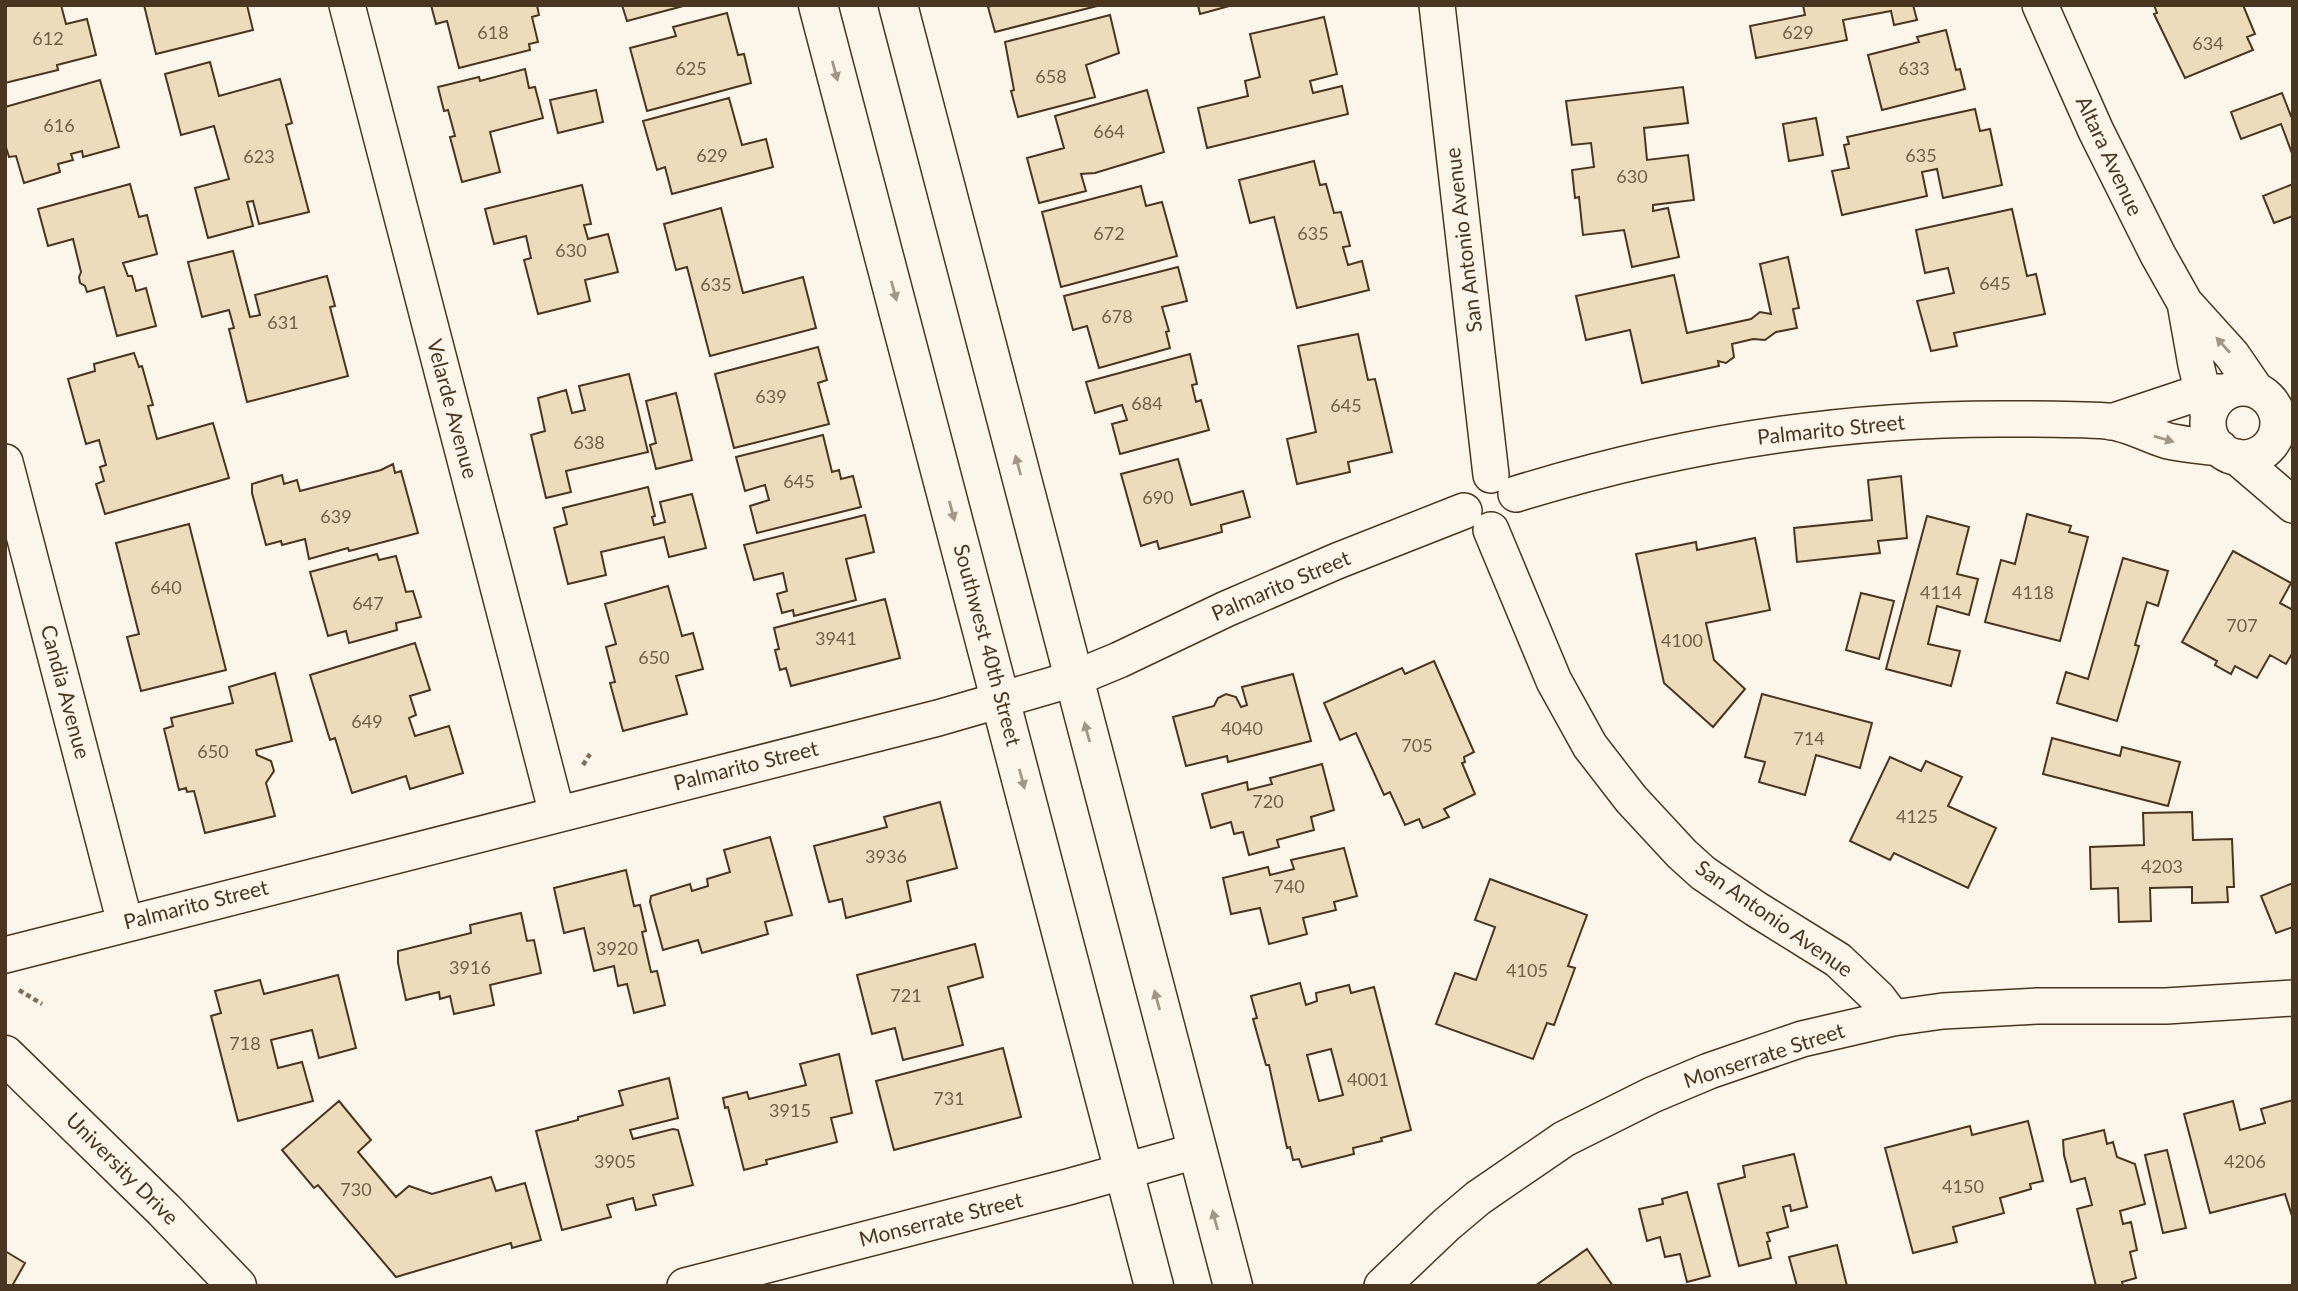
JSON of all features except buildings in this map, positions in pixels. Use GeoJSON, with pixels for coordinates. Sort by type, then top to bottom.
{"type":"FeatureCollection","features":[{"type":"Feature","properties":{"kind":"main road","name":"Southwest 40th Street"},"geometry":{"type":"LineString","coordinates":[[818,5],[1154,1286]]}},
{"type":"Feature","properties":{"kind":"main road"},"geometry":{"type":"LineString","coordinates":[[898,5],[1233,1286]]}},
{"type":"Feature","properties":{"kind":"main road","name":"University Drive"},"geometry":{"type":"LineString","coordinates":[[5,1055],[164,1210],[237,1286]]}},
{"type":"Feature","properties":{"kind":"street","name":"Velarde Avenue"},"geometry":{"type":"LineString","coordinates":[[347,5],[557,814]]}},
{"type":"Feature","properties":{"kind":"street","name":"San Antonio Avenue"},"geometry":{"type":"LineString","coordinates":[[1437,5],[1503,484]]}},
{"type":"Feature","properties":{"kind":"street","name":"Altara Avenue"},"geometry":{"type":"LineString","coordinates":[[2040,5],[2135,212],[2256,424]]}},
{"type":"Feature","properties":{"kind":"street","name":"Altara Avenue"},"geometry":{"type":"LineString","coordinates":[[2185,303],[2232,355],[2256,424],[2293,505]]}},
{"type":"Feature","properties":{"kind":"street","name":"Palmarito Street"},"geometry":{"type":"LineString","coordinates":[[1503,484],[1595,472],[1696,449],[1836,428],[1950,419],[2256,424]]}},
{"type":"Feature","properties":{"kind":"street","name":"Palmarito Street"},"geometry":{"type":"LineString","coordinates":[[2111,422],[2168,441],[2256,424]]}},
{"type":"Feature","properties":{"kind":"street","name":"Candia Avenue"},"geometry":{"type":"LineString","coordinates":[[5,462],[125,923]]}},
{"type":"Feature","properties":{"kind":"street"},"geometry":{"type":"LineString","coordinates":[[1482,476],[1503,484],[1516,510],[1512,518],[1507,524],[1478,520],[1463,494],[1468,486],[1482,476]]}},
{"type":"Feature","properties":{"kind":"street","name":"Palmarito Street"},"geometry":{"type":"LineString","coordinates":[[9,970],[125,923],[1002,700],[1073,678],[1144,649],[1300,577],[1478,520]]}},
{"type":"Feature","properties":{"kind":"street","name":"San Antonio Avenue"},"geometry":{"type":"LineString","coordinates":[[1478,520],[1560,692],[1590,746],[1631,799],[1703,873],[1838,960],[1878,998],[1893,1018]]}},
{"type":"Feature","properties":{"kind":"street","name":"Monserrate Street"},"geometry":{"type":"LineString","coordinates":[[1382,1286],[1478,1198],[1555,1144],[1604,1117],[1758,1053],[1844,1028],[1893,1018],[1990,1007],[2166,1006],[2293,998]]}},
{"type":"Feature","properties":{"kind":"street","name":"Monserrate Street"},"geometry":{"type":"LineString","coordinates":[[685,1286],[1196,1151]]}},
{"type":"Feature","properties":{"kind":"path"},"geometry":{"type":"LineString","coordinates":[[9,970],[42,1004]]}}]}
